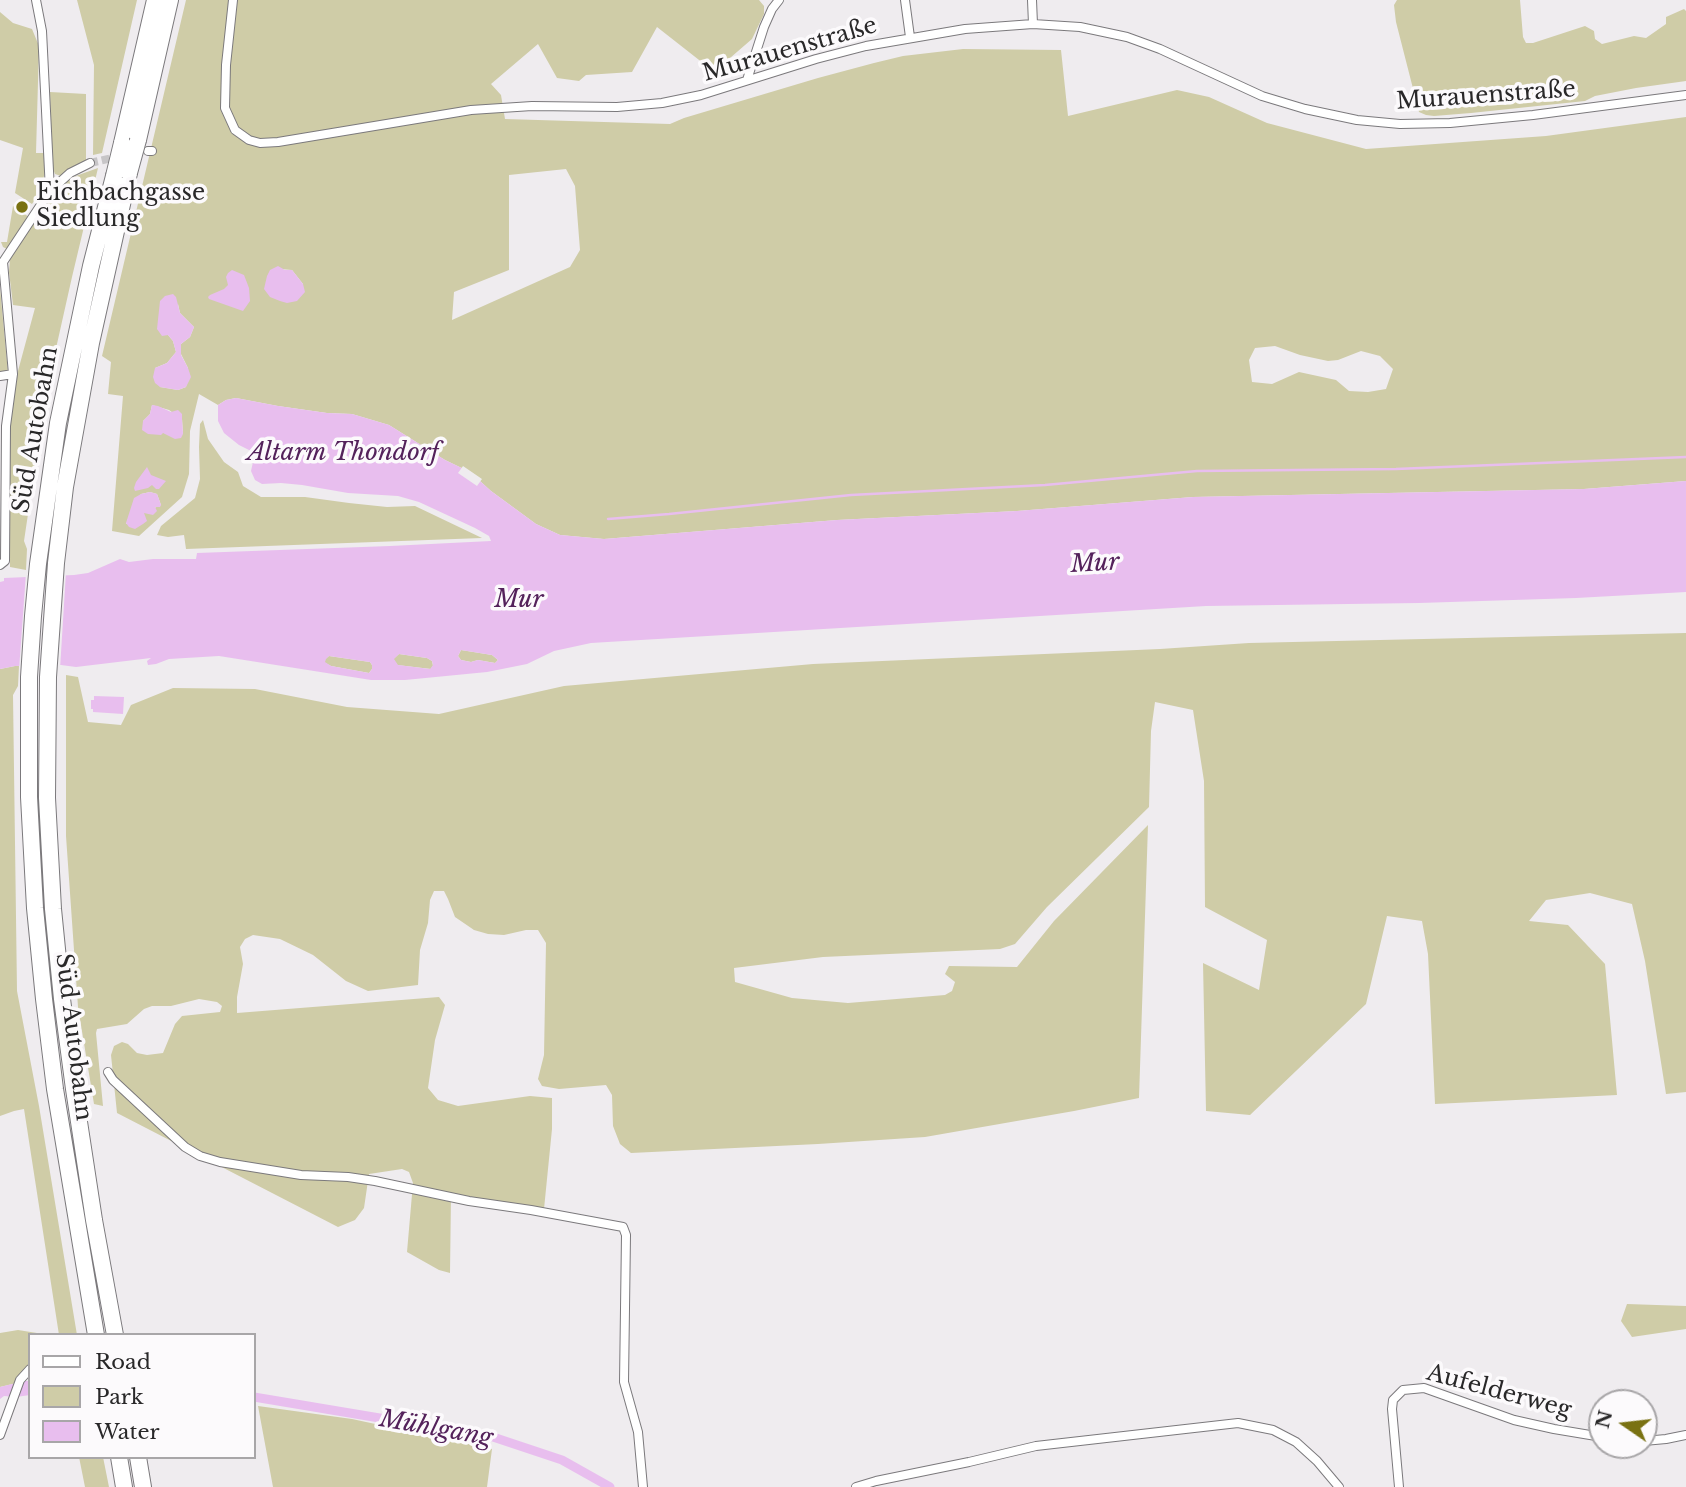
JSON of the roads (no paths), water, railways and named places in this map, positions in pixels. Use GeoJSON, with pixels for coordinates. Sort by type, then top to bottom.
{"type":"FeatureCollection","features":[{"type":"Feature","properties":{"kind":"highway","name":"Süd Autobahn"},"geometry":{"type":"LineString","coordinates":[[140,146],[155,0]]}},
{"type":"Feature","properties":{"kind":"highway","name":"Süd Autobahn"},"geometry":{"type":"LineString","coordinates":[[96,1333],[55,1089],[44,999],[35,908],[29,797],[29,677],[38,564],[58,423],[91,266],[122,174],[140,146],[170,0]]}},
{"type":"Feature","properties":{"kind":"highway","name":"Süd Autobahn"},"geometry":{"type":"LineString","coordinates":[[115,1333],[94,1220],[62,999],[53,909],[47,798],[48,677],[56,563],[65,487],[122,174]]}},
{"type":"Feature","properties":{"kind":"highway"},"geometry":{"type":"LineString","coordinates":[[119,1459],[124,1487]]}},
{"type":"Feature","properties":{"kind":"highway"},"geometry":{"type":"LineString","coordinates":[[138,1459],[144,1487]]}},
{"type":"Feature","properties":{"kind":"street"},"geometry":{"type":"LineString","coordinates":[[36,0],[43,32],[50,191]]}},
{"type":"Feature","properties":{"kind":"street","name":"Murauenstraße"},"geometry":{"type":"LineString","coordinates":[[233,0],[226,65],[225,107],[235,130],[249,140],[260,143],[471,110],[532,106],[617,107],[662,103],[701,95],[816,58],[910,37],[965,29],[1033,24],[1080,27],[1127,37],[1160,49],[1262,96],[1318,112],[1379,122],[1450,123],[1686,95]]}},
{"type":"Feature","properties":{"kind":"street"},"geometry":{"type":"LineString","coordinates":[[747,80],[764,27],[779,0]]}},
{"type":"Feature","properties":{"kind":"street"},"geometry":{"type":"LineString","coordinates":[[905,0],[910,37]]}},
{"type":"Feature","properties":{"kind":"street"},"geometry":{"type":"LineString","coordinates":[[1032,0],[1033,24]]}},
{"type":"Feature","properties":{"kind":"street"},"geometry":{"type":"LineString","coordinates":[[0,565],[5,561],[2,480],[13,374],[1,264],[50,191],[70,173],[90,163]]}},
{"type":"Feature","properties":{"kind":"street"},"geometry":{"type":"LineString","coordinates":[[0,376],[13,374]]}},
{"type":"Feature","properties":{"kind":"street"},"geometry":{"type":"LineString","coordinates":[[108,1072],[113,1080],[185,1147],[200,1156],[287,1173],[375,1181],[469,1201],[623,1227],[626,1235],[624,1382],[638,1432],[643,1487]]}},
{"type":"Feature","properties":{"kind":"street"},"geometry":{"type":"LineString","coordinates":[[0,1435],[20,1380],[28,1371]]}},
{"type":"Feature","properties":{"kind":"street","name":"Aufelderweg"},"geometry":{"type":"LineString","coordinates":[[1399,1487],[1392,1409],[1393,1400],[1403,1390],[1424,1388],[1514,1420],[1588,1435]]}},
{"type":"Feature","properties":{"kind":"street"},"geometry":{"type":"LineString","coordinates":[[856,1487],[1036,1447],[1238,1423],[1273,1430],[1296,1442],[1311,1454],[1339,1487]]}},
{"type":"Feature","properties":{"kind":"street"},"geometry":{"type":"LineString","coordinates":[[1658,1440],[1686,1438]]}},
{"type":"Feature","properties":{"kind":"water"},"geometry":{"type":"Polygon","coordinates":[[[278,266],[292,270],[303,284],[305,292],[297,301],[280,301],[270,297],[264,289],[270,270],[278,266]]]}},
{"type":"Feature","properties":{"kind":"water"},"geometry":{"type":"Polygon","coordinates":[[[232,270],[244,275],[249,288],[250,301],[243,311],[208,297],[228,285],[226,277],[232,270]]]}},
{"type":"Feature","properties":{"kind":"water"},"geometry":{"type":"Polygon","coordinates":[[[173,294],[180,313],[194,327],[190,337],[181,344],[181,355],[191,377],[186,387],[178,390],[160,387],[153,377],[155,368],[167,363],[176,352],[173,341],[168,335],[162,336],[157,329],[160,301],[173,294]]]}},
{"type":"Feature","properties":{"kind":"water","name":"Mur"},"geometry":{"type":"Polygon","coordinates":[[[236,398],[327,413],[352,414],[389,425],[445,460],[470,472],[536,524],[560,535],[604,539],[837,520],[1017,511],[1193,497],[1584,489],[1686,481],[1686,592],[1419,603],[1206,606],[591,643],[554,651],[527,664],[487,672],[405,680],[371,680],[219,656],[169,659],[148,665],[147,661],[151,658],[76,667],[15,666],[0,669],[0,582],[4,581],[4,578],[74,575],[88,573],[120,559],[129,562],[196,559],[197,553],[491,541],[489,536],[475,528],[419,502],[398,496],[348,493],[281,483],[262,484],[255,480],[251,471],[255,453],[224,433],[218,421],[218,405],[236,398]],[[461,650],[458,656],[461,660],[495,663],[498,660],[492,655],[461,650]],[[399,654],[394,659],[398,665],[430,669],[433,665],[427,658],[399,654]],[[329,656],[325,662],[331,666],[369,673],[372,669],[370,662],[329,656]]]}},
{"type":"Feature","properties":{"kind":"water"},"geometry":{"type":"Polygon","coordinates":[[[152,405],[171,412],[178,410],[182,414],[181,438],[175,439],[163,433],[148,434],[142,430],[143,421],[150,414],[152,405]]]}},
{"type":"Feature","properties":{"kind":"water"},"geometry":{"type":"Polygon","coordinates":[[[147,467],[151,475],[166,481],[159,489],[152,485],[135,491],[136,482],[147,467]]]}},
{"type":"Feature","properties":{"kind":"water"},"geometry":{"type":"Polygon","coordinates":[[[150,492],[157,494],[160,507],[155,507],[157,511],[153,515],[144,513],[147,521],[143,524],[135,529],[129,527],[126,523],[134,498],[150,492]]]}},
{"type":"Feature","properties":{"kind":"water"},"geometry":{"type":"Polygon","coordinates":[[[94,696],[124,697],[123,714],[93,712],[91,700],[94,700],[94,696]]]}},
{"type":"Feature","properties":{"kind":"water"},"geometry":{"type":"Polygon","coordinates":[[[28,1381],[28,1395],[4,1396],[0,1399],[0,1387],[28,1381]]]}},
{"type":"Feature","properties":{"kind":"waterway"},"geometry":{"type":"LineString","coordinates":[[608,519],[851,495],[1045,485],[1197,471],[1396,469],[1686,457]]}},
{"type":"Feature","properties":{"kind":"waterway","name":"Mühlgang"},"geometry":{"type":"LineString","coordinates":[[256,1397],[493,1437],[562,1460],[610,1487]]}},
{"type":"Feature","properties":{"kind":"tunnel"},"geometry":{"type":"LineString","coordinates":[[90,163],[121,156]]}},
{"type":"Feature","properties":{"kind":"place","name":"Eichbachgasse Siedlung"},"geometry":{"type":"Point","coordinates":[22,207]}},
{"type":"Feature","properties":{"kind":"water label","name":"Altarm Thondorf"},"geometry":{"type":"Point","coordinates":[343,453]}}]}
